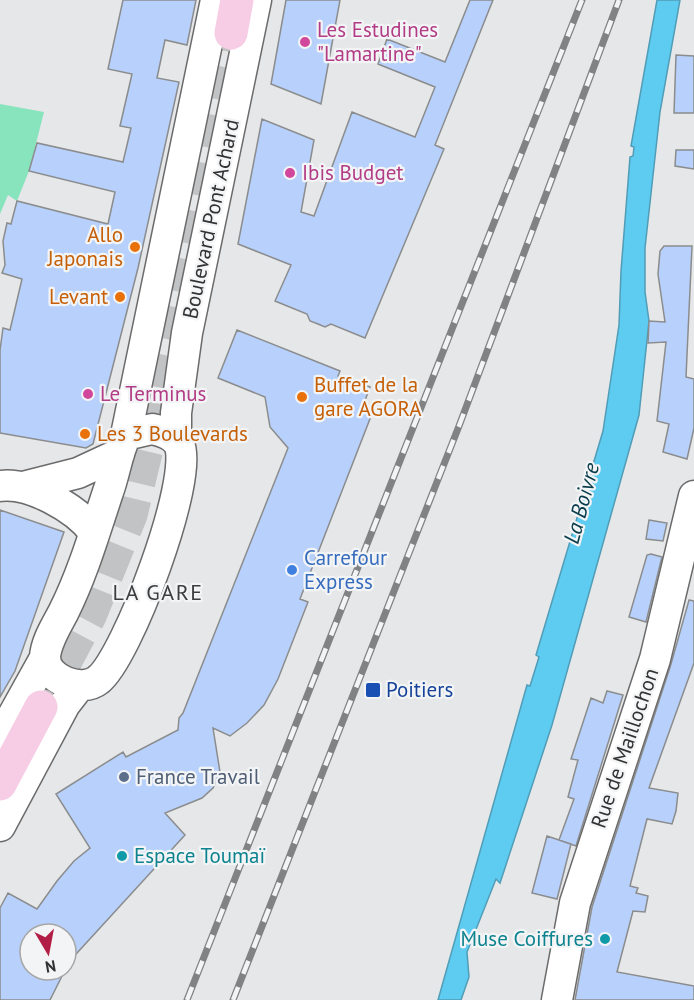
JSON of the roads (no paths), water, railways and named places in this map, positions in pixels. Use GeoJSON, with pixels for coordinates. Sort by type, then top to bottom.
{"type":"FeatureCollection","features":[{"type":"Feature","properties":{"kind":"main road"},"geometry":{"type":"LineString","coordinates":[[231,33],[237,0]]}},
{"type":"Feature","properties":{"kind":"main road"},"geometry":{"type":"LineString","coordinates":[[0,784],[41,707]]}},
{"type":"Feature","properties":{"kind":"street","name":"Boulevard Pont Achard"},"geometry":{"type":"LineString","coordinates":[[0,739],[45,658],[50,640],[76,583],[122,445],[216,0]]}},
{"type":"Feature","properties":{"kind":"street","name":"Boulevard Pont Achard"},"geometry":{"type":"LineString","coordinates":[[79,686],[97,681],[109,669],[124,641],[153,573],[180,479],[181,450],[176,440],[176,412],[187,333],[256,0]]}},
{"type":"Feature","properties":{"kind":"street"},"geometry":{"type":"LineString","coordinates":[[11,487],[78,473],[152,429],[169,434],[176,440]]}},
{"type":"Feature","properties":{"kind":"street"},"geometry":{"type":"LineString","coordinates":[[11,487],[76,512],[94,532]]}},
{"type":"Feature","properties":{"kind":"street","name":"Rue de Maillochon"},"geometry":{"type":"LineString","coordinates":[[557,1000],[566,943],[580,883],[685,570],[694,496]]}},
{"type":"Feature","properties":{"kind":"street"},"geometry":{"type":"LineString","coordinates":[[0,826],[65,704],[79,686],[54,675],[45,658]]}},
{"type":"Feature","properties":{"kind":"water","name":"La Boivre"},"geometry":{"type":"Polygon","coordinates":[[[657,0],[680,0],[660,112],[645,248],[645,292],[649,321],[639,415],[552,725],[500,883],[496,879],[467,952],[469,977],[461,1000],[438,1000],[527,685],[530,686],[539,657],[536,655],[603,431],[619,325],[630,157],[633,156],[634,147],[631,146],[657,0]]]}},
{"type":"Feature","properties":{"kind":"tunnel"},"geometry":{"type":"LineString","coordinates":[[41,707],[90,616],[131,515],[157,407],[231,33]]}},
{"type":"Feature","properties":{"kind":"railway"},"geometry":{"type":"LineString","coordinates":[[187,1000],[582,0]]}},
{"type":"Feature","properties":{"kind":"railway"},"geometry":{"type":"LineString","coordinates":[[233,1000],[459,426],[619,0]]}},
{"type":"Feature","properties":{"kind":"place","name":"Les Estudines \"Lamartine\""},"geometry":{"type":"Point","coordinates":[305,42]}},
{"type":"Feature","properties":{"kind":"place","name":"Ibis Budget"},"geometry":{"type":"Point","coordinates":[290,173]}},
{"type":"Feature","properties":{"kind":"place","name":"Allo Japonais"},"geometry":{"type":"Point","coordinates":[135,247]}},
{"type":"Feature","properties":{"kind":"place","name":"Levant"},"geometry":{"type":"Point","coordinates":[120,297]}},
{"type":"Feature","properties":{"kind":"place","name":"Le Terminus"},"geometry":{"type":"Point","coordinates":[88,394]}},
{"type":"Feature","properties":{"kind":"place","name":"Buffet de la gare AGORA"},"geometry":{"type":"Point","coordinates":[302,397]}},
{"type":"Feature","properties":{"kind":"place","name":"Les 3 Boulevards"},"geometry":{"type":"Point","coordinates":[85,434]}},
{"type":"Feature","properties":{"kind":"place","name":"Carrefour Express"},"geometry":{"type":"Point","coordinates":[292,570]}},
{"type":"Feature","properties":{"kind":"place","name":"Poitiers"},"geometry":{"type":"Point","coordinates":[373,690]}},
{"type":"Feature","properties":{"kind":"place","name":"France Travail"},"geometry":{"type":"Point","coordinates":[124,777]}},
{"type":"Feature","properties":{"kind":"place","name":"Espace Toumaï"},"geometry":{"type":"Point","coordinates":[122,856]}},
{"type":"Feature","properties":{"kind":"place","name":"Muse Coiffures"},"geometry":{"type":"Point","coordinates":[605,939]}},
{"type":"Feature","properties":{"kind":"district","name":"LA GARE"},"geometry":{"type":"Point","coordinates":[158,592]}}]}
